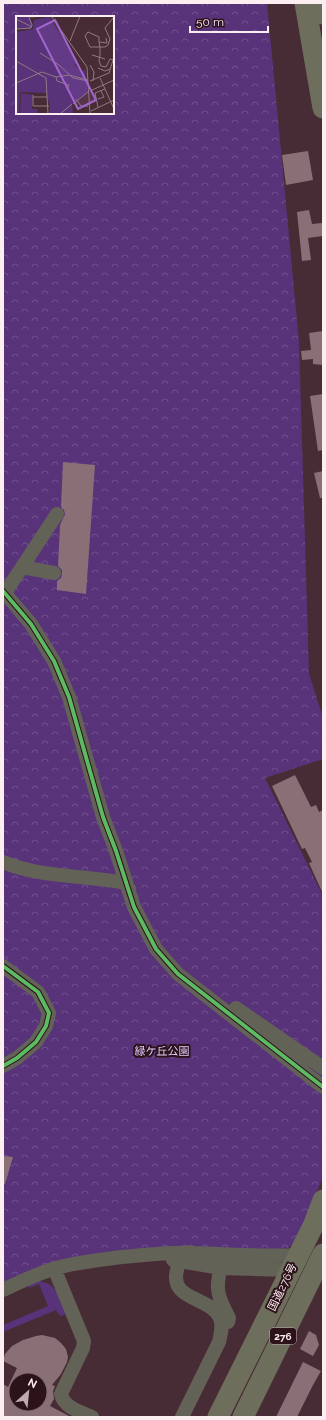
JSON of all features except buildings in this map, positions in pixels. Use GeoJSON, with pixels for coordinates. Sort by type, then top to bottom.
{"type":"FeatureCollection","features":[{"type":"Feature","properties":{"kind":"highway"},"geometry":{"type":"LineString","coordinates":[[305,3],[323,108]]}},
{"type":"Feature","properties":{"kind":"highway"},"geometry":{"type":"LineString","coordinates":[[321,3],[323,14]]}},
{"type":"Feature","properties":{"kind":"highway","name":"国道276号"},"geometry":{"type":"LineString","coordinates":[[218,1417],[314,1224],[323,1200]]}},
{"type":"Feature","properties":{"kind":"highway","name":"国道276号"},"geometry":{"type":"LineString","coordinates":[[243,1417],[323,1254]]}},
{"type":"Feature","properties":{"kind":"street"},"geometry":{"type":"LineString","coordinates":[[57,514],[4,592],[31,624],[54,660],[69,697],[103,817],[134,907],[156,949],[178,974],[323,1087]]}},
{"type":"Feature","properties":{"kind":"street"},"geometry":{"type":"LineString","coordinates":[[22,567],[54,573]]}},
{"type":"Feature","properties":{"kind":"street"},"geometry":{"type":"LineString","coordinates":[[3,862],[34,872],[103,879],[125,883],[144,908],[158,939],[182,965],[236,1008],[323,1068]]}},
{"type":"Feature","properties":{"kind":"street"},"geometry":{"type":"LineString","coordinates":[[3,966],[38,992],[49,1013],[46,1026],[36,1042],[17,1058],[3,1066]]}},
{"type":"Feature","properties":{"kind":"street"},"geometry":{"type":"LineString","coordinates":[[3,1290],[54,1268],[82,1262],[154,1254],[198,1253],[266,1256],[295,1262]]}},
{"type":"Feature","properties":{"kind":"street"},"geometry":{"type":"LineString","coordinates":[[182,1417],[219,1342],[222,1328],[220,1318],[214,1309],[183,1293],[177,1285],[175,1276],[181,1257],[198,1253],[219,1261],[221,1268],[217,1287],[218,1295],[229,1318],[226,1334],[219,1342]]}},
{"type":"Feature","properties":{"kind":"street"},"geometry":{"type":"LineString","coordinates":[[154,1254],[179,1261],[221,1268],[295,1262]]}},
{"type":"Feature","properties":{"kind":"street"},"geometry":{"type":"LineString","coordinates":[[54,1268],[84,1341],[83,1348],[61,1394],[62,1400],[66,1404],[92,1417]]}},
{"type":"Feature","properties":{"kind":"green space","name":"緑ケ丘公園"},"geometry":{"type":"Polygon","coordinates":[[[3,3],[267,3],[299,342],[309,674],[323,718],[323,759],[265,778],[323,896],[323,1177],[296,1241],[288,1248],[269,1250],[165,1247],[3,1285],[3,3]]]}},
{"type":"Feature","properties":{"kind":"green space"},"geometry":{"type":"Polygon","coordinates":[[[38,1281],[44,1282],[53,1288],[59,1296],[66,1313],[60,1316],[56,1310],[3,1332],[3,1325],[48,1306],[39,1284],[29,1288],[28,1285],[38,1281]]]}},
{"type":"Feature","properties":{"kind":"cycle path"},"geometry":{"type":"LineString","coordinates":[[3,591],[31,624],[54,661],[69,697],[103,817],[116,851],[134,907],[156,949],[178,974],[323,1087]]}},
{"type":"Feature","properties":{"kind":"cycle path"},"geometry":{"type":"LineString","coordinates":[[3,966],[38,992],[49,1013],[46,1026],[36,1042],[17,1058],[3,1066]]}}]}
